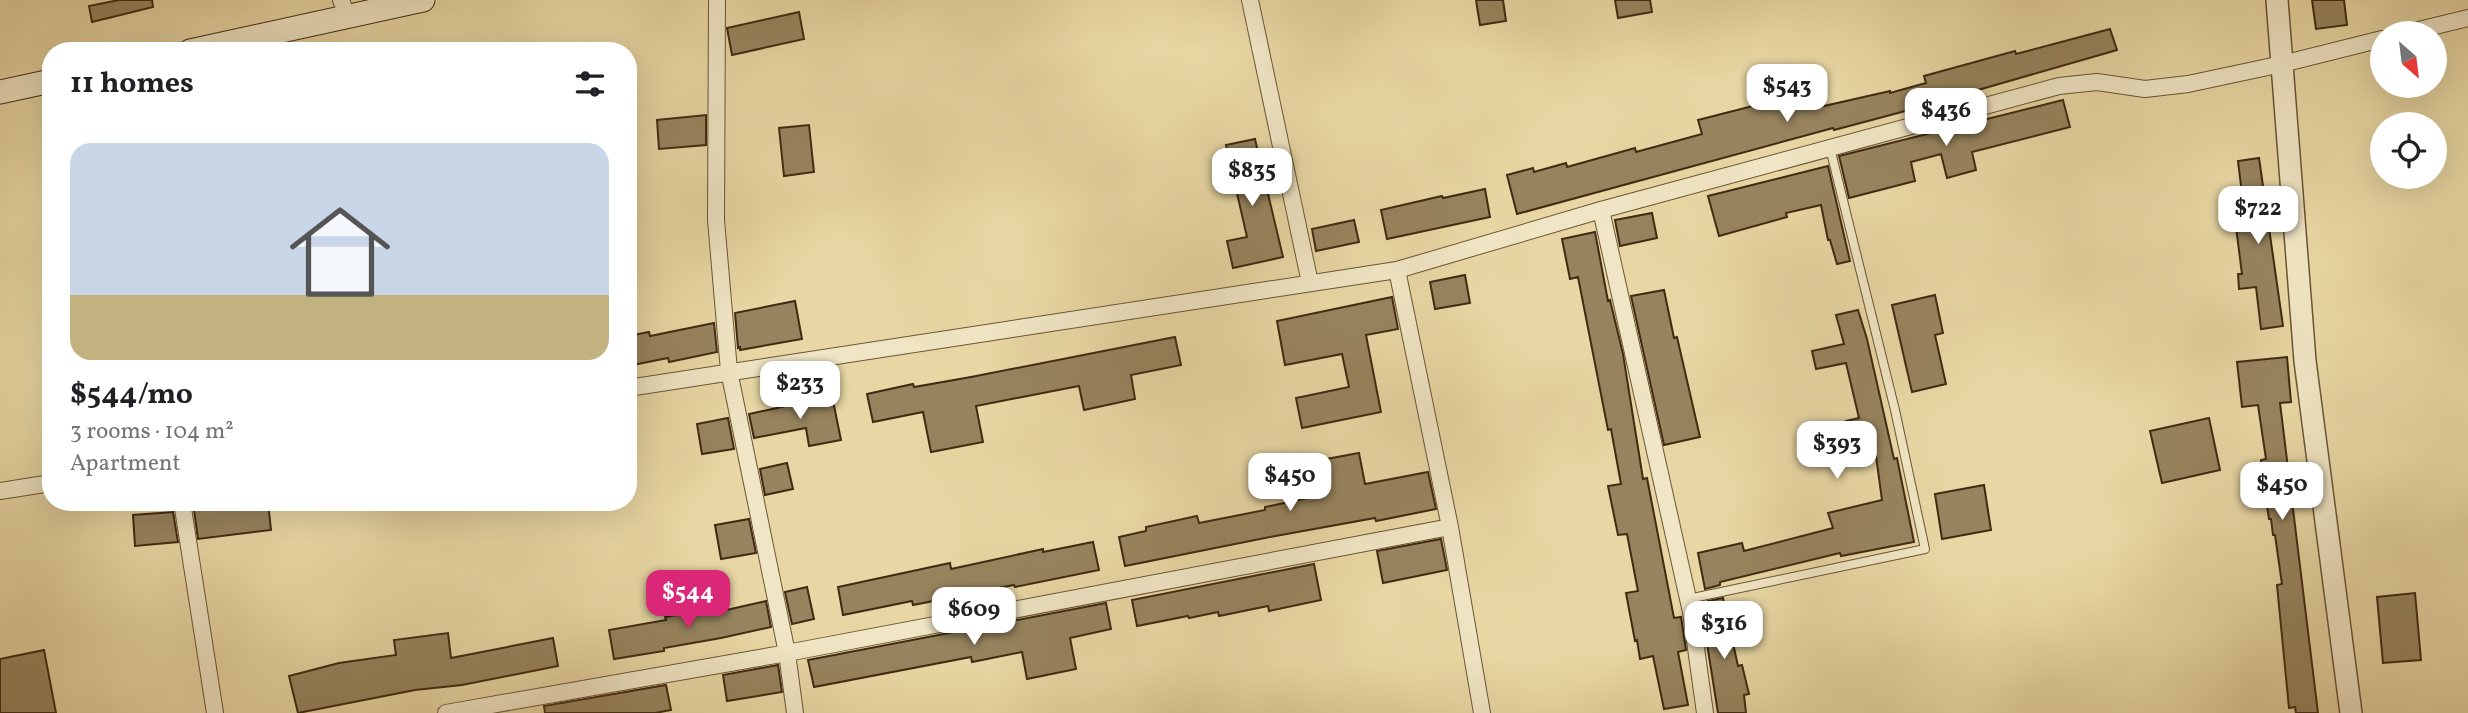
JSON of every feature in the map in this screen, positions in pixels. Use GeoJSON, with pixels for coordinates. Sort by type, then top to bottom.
{"type":"FeatureCollection","features":[{"type":"Feature","properties":{"kind":"main road"},"geometry":{"type":"LineString","coordinates":[[222,42],[344,8],[423,0]]}},
{"type":"Feature","properties":{"kind":"main road"},"geometry":{"type":"LineString","coordinates":[[0,92],[42,83]]}},
{"type":"Feature","properties":{"kind":"street"},"geometry":{"type":"LineString","coordinates":[[717,0],[716,220],[729,370],[787,653],[795,713]]}},
{"type":"Feature","properties":{"kind":"street"},"geometry":{"type":"LineString","coordinates":[[1250,0],[1310,282]]}},
{"type":"Feature","properties":{"kind":"street"},"geometry":{"type":"LineString","coordinates":[[2277,0],[2305,361],[2351,713]]}},
{"type":"Feature","properties":{"kind":"street"},"geometry":{"type":"LineString","coordinates":[[2447,23],[2468,18]]}},
{"type":"Feature","properties":{"kind":"street"},"geometry":{"type":"LineString","coordinates":[[637,386],[729,370],[1397,270],[1601,210],[2059,86],[2097,82],[2145,89],[2188,84],[2370,42]]}},
{"type":"Feature","properties":{"kind":"street"},"geometry":{"type":"LineString","coordinates":[[1601,210],[1688,599],[1705,713]]}},
{"type":"Feature","properties":{"kind":"street"},"geometry":{"type":"LineString","coordinates":[[1397,270],[1450,527],[1482,713]]}},
{"type":"Feature","properties":{"kind":"street"},"geometry":{"type":"LineString","coordinates":[[0,491],[42,484]]}},
{"type":"Feature","properties":{"kind":"street"},"geometry":{"type":"LineString","coordinates":[[183,511],[215,713]]}},
{"type":"Feature","properties":{"kind":"street"},"geometry":{"type":"LineString","coordinates":[[446,713],[787,653],[1450,527]]}},
{"type":"Feature","properties":{"kind":"lane"},"geometry":{"type":"LineString","coordinates":[[1688,599],[1925,549],[1895,410],[1830,148]]}},
{"type":"Feature","properties":{"kind":"building"},"geometry":{"type":"Polygon","coordinates":[[[119,0],[152,0],[153,7],[92,22],[89,6],[119,0]]]}},
{"type":"Feature","properties":{"kind":"building"},"geometry":{"type":"Polygon","coordinates":[[[1476,0],[1503,0],[1506,21],[1480,25],[1476,0]]]}},
{"type":"Feature","properties":{"kind":"building"},"geometry":{"type":"Polygon","coordinates":[[[1615,0],[1650,0],[1652,12],[1618,18],[1615,0]]]}},
{"type":"Feature","properties":{"kind":"building"},"geometry":{"type":"Polygon","coordinates":[[[2312,0],[2344,0],[2347,25],[2316,29],[2312,0]]]}},
{"type":"Feature","properties":{"kind":"building"},"geometry":{"type":"Polygon","coordinates":[[[799,12],[804,39],[732,55],[727,28],[799,12]]]}},
{"type":"Feature","properties":{"kind":"building"},"geometry":{"type":"Polygon","coordinates":[[[2110,29],[2117,50],[1898,113],[1834,130],[1833,128],[1517,214],[1507,175],[1533,168],[1534,172],[1566,163],[1567,167],[1635,148],[1636,152],[1702,134],[1698,120],[1819,89],[1824,106],[1890,93],[1926,83],[1924,76],[2110,29]]]}},
{"type":"Feature","properties":{"kind":"building"},"geometry":{"type":"Polygon","coordinates":[[[2063,100],[2070,127],[1972,152],[1976,170],[1947,178],[1941,154],[1911,162],[1915,181],[1849,198],[1839,156],[2063,100]]]}},
{"type":"Feature","properties":{"kind":"building"},"geometry":{"type":"Polygon","coordinates":[[[706,115],[706,145],[659,149],[657,120],[706,115]]]}},
{"type":"Feature","properties":{"kind":"building"},"geometry":{"type":"Polygon","coordinates":[[[809,125],[814,172],[784,176],[779,128],[809,125]]]}},
{"type":"Feature","properties":{"kind":"building"},"geometry":{"type":"Polygon","coordinates":[[[1255,139],[1283,257],[1233,268],[1227,241],[1247,237],[1226,145],[1255,139]]]}},
{"type":"Feature","properties":{"kind":"building"},"geometry":{"type":"Polygon","coordinates":[[[2259,158],[2283,326],[2261,329],[2256,287],[2239,289],[2238,274],[2242,274],[2236,227],[2246,226],[2238,161],[2259,158]]]}},
{"type":"Feature","properties":{"kind":"building"},"geometry":{"type":"Polygon","coordinates":[[[1828,166],[1850,261],[1837,264],[1828,240],[1821,205],[1786,213],[1787,217],[1719,236],[1708,196],[1828,166]]]}},
{"type":"Feature","properties":{"kind":"building"},"geometry":{"type":"Polygon","coordinates":[[[1485,189],[1490,217],[1387,239],[1381,210],[1485,189]]]}},
{"type":"Feature","properties":{"kind":"building"},"geometry":{"type":"Polygon","coordinates":[[[1652,213],[1657,238],[1620,246],[1615,220],[1652,213]]]}},
{"type":"Feature","properties":{"kind":"building"},"geometry":{"type":"Polygon","coordinates":[[[1354,220],[1359,242],[1316,251],[1312,229],[1354,220]]]}},
{"type":"Feature","properties":{"kind":"building"},"geometry":{"type":"Polygon","coordinates":[[[1595,232],[1608,301],[1610,300],[1623,354],[1643,479],[1647,478],[1674,618],[1681,617],[1686,650],[1678,652],[1688,705],[1664,709],[1653,656],[1640,659],[1637,640],[1635,641],[1626,593],[1638,591],[1627,534],[1618,535],[1608,486],[1621,484],[1578,277],[1570,279],[1562,239],[1595,232]]]}},
{"type":"Feature","properties":{"kind":"building"},"geometry":{"type":"Polygon","coordinates":[[[1465,275],[1470,303],[1435,309],[1430,282],[1465,275]]]}},
{"type":"Feature","properties":{"kind":"building"},"geometry":{"type":"Polygon","coordinates":[[[1664,290],[1700,437],[1664,445],[1631,296],[1664,290]]]}},
{"type":"Feature","properties":{"kind":"building"},"geometry":{"type":"Polygon","coordinates":[[[1935,295],[1943,333],[1935,335],[1946,384],[1912,392],[1892,305],[1935,295]]]}},
{"type":"Feature","properties":{"kind":"building"},"geometry":{"type":"Polygon","coordinates":[[[1392,297],[1398,329],[1366,335],[1381,412],[1302,428],[1296,398],[1349,387],[1342,354],[1285,365],[1277,321],[1392,297]]]}},
{"type":"Feature","properties":{"kind":"building"},"geometry":{"type":"Polygon","coordinates":[[[795,301],[802,339],[740,350],[740,347],[738,348],[735,313],[795,301]]]}},
{"type":"Feature","properties":{"kind":"building"},"geometry":{"type":"Polygon","coordinates":[[[1858,310],[1894,459],[1897,458],[1914,542],[1841,556],[1840,553],[1720,582],[1720,585],[1705,589],[1698,553],[1742,543],[1744,551],[1833,528],[1828,513],[1882,500],[1876,456],[1854,461],[1846,421],[1859,418],[1846,363],[1816,369],[1812,351],[1844,344],[1836,315],[1858,310]]]}},
{"type":"Feature","properties":{"kind":"building"},"geometry":{"type":"Polygon","coordinates":[[[714,323],[717,352],[669,362],[668,358],[637,364],[637,334],[649,332],[650,336],[714,323]]]}},
{"type":"Feature","properties":{"kind":"building"},"geometry":{"type":"Polygon","coordinates":[[[1175,337],[1181,365],[1131,375],[1135,399],[1084,410],[1079,386],[976,406],[983,442],[931,452],[923,412],[873,422],[867,394],[913,384],[914,387],[971,377],[1175,337]]]}},
{"type":"Feature","properties":{"kind":"building"},"geometry":{"type":"Polygon","coordinates":[[[2287,357],[2291,402],[2280,403],[2318,713],[2296,713],[2295,707],[2289,708],[2277,585],[2282,584],[2275,535],[2269,519],[2265,493],[2261,460],[2266,459],[2258,405],[2242,407],[2237,362],[2287,357]]]}},
{"type":"Feature","properties":{"kind":"building"},"geometry":{"type":"Polygon","coordinates":[[[832,396],[841,440],[809,446],[806,428],[754,438],[749,414],[832,396]]]}},
{"type":"Feature","properties":{"kind":"building"},"geometry":{"type":"Polygon","coordinates":[[[728,418],[734,449],[702,454],[697,424],[728,418]]]}},
{"type":"Feature","properties":{"kind":"building"},"geometry":{"type":"Polygon","coordinates":[[[2209,418],[2220,470],[2162,483],[2150,431],[2209,418]]]}},
{"type":"Feature","properties":{"kind":"building"},"geometry":{"type":"Polygon","coordinates":[[[1359,453],[1365,484],[1428,472],[1436,509],[1270,537],[1125,566],[1119,537],[1146,531],[1146,527],[1197,516],[1199,523],[1317,496],[1310,462],[1359,453]]]}},
{"type":"Feature","properties":{"kind":"building"},"geometry":{"type":"Polygon","coordinates":[[[787,463],[793,489],[765,495],[760,469],[787,463]]]}},
{"type":"Feature","properties":{"kind":"building"},"geometry":{"type":"Polygon","coordinates":[[[1984,485],[1991,530],[1942,539],[1935,494],[1984,485]]]}},
{"type":"Feature","properties":{"kind":"building"},"geometry":{"type":"Polygon","coordinates":[[[194,511],[269,511],[271,530],[198,539],[194,511]]]}},
{"type":"Feature","properties":{"kind":"building"},"geometry":{"type":"Polygon","coordinates":[[[173,512],[178,542],[135,546],[133,515],[173,512]]]}},
{"type":"Feature","properties":{"kind":"building"},"geometry":{"type":"Polygon","coordinates":[[[749,519],[756,553],[721,559],[715,525],[749,519]]]}},
{"type":"Feature","properties":{"kind":"building"},"geometry":{"type":"Polygon","coordinates":[[[1441,539],[1447,570],[1383,583],[1377,551],[1441,539]]]}},
{"type":"Feature","properties":{"kind":"building"},"geometry":{"type":"Polygon","coordinates":[[[1093,542],[1099,570],[913,605],[912,601],[843,615],[838,587],[950,563],[951,569],[1043,549],[1043,552],[1093,542]]]}},
{"type":"Feature","properties":{"kind":"building"},"geometry":{"type":"Polygon","coordinates":[[[1314,564],[1321,600],[1269,611],[1268,606],[1219,616],[1218,612],[1137,626],[1132,600],[1314,564]]]}},
{"type":"Feature","properties":{"kind":"building"},"geometry":{"type":"Polygon","coordinates":[[[807,587],[814,619],[792,624],[785,592],[807,587]]]}},
{"type":"Feature","properties":{"kind":"building"},"geometry":{"type":"Polygon","coordinates":[[[2415,593],[2421,660],[2383,663],[2377,597],[2415,593]]]}},
{"type":"Feature","properties":{"kind":"building"},"geometry":{"type":"Polygon","coordinates":[[[1723,598],[1738,666],[1742,665],[1749,694],[1744,695],[1746,713],[1718,713],[1702,612],[1710,610],[1708,601],[1723,598]]]}},
{"type":"Feature","properties":{"kind":"building"},"geometry":{"type":"Polygon","coordinates":[[[766,601],[771,627],[664,648],[664,651],[614,659],[609,630],[666,620],[665,617],[712,609],[713,613],[766,601]]]}},
{"type":"Feature","properties":{"kind":"building"},"geometry":{"type":"Polygon","coordinates":[[[1106,603],[1111,629],[1070,638],[1076,669],[1027,679],[1022,652],[972,662],[971,657],[814,687],[808,660],[1106,603]]]}},
{"type":"Feature","properties":{"kind":"building"},"geometry":{"type":"Polygon","coordinates":[[[448,633],[451,658],[553,638],[558,666],[298,713],[289,676],[339,663],[396,655],[394,640],[448,633]]]}},
{"type":"Feature","properties":{"kind":"building"},"geometry":{"type":"Polygon","coordinates":[[[44,650],[56,713],[0,713],[0,659],[44,650]]]}},
{"type":"Feature","properties":{"kind":"building"},"geometry":{"type":"Polygon","coordinates":[[[778,665],[782,692],[727,701],[723,675],[778,665]]]}},
{"type":"Feature","properties":{"kind":"building"},"geometry":{"type":"Polygon","coordinates":[[[666,685],[671,710],[655,713],[545,713],[544,706],[666,685]]]}}]}
